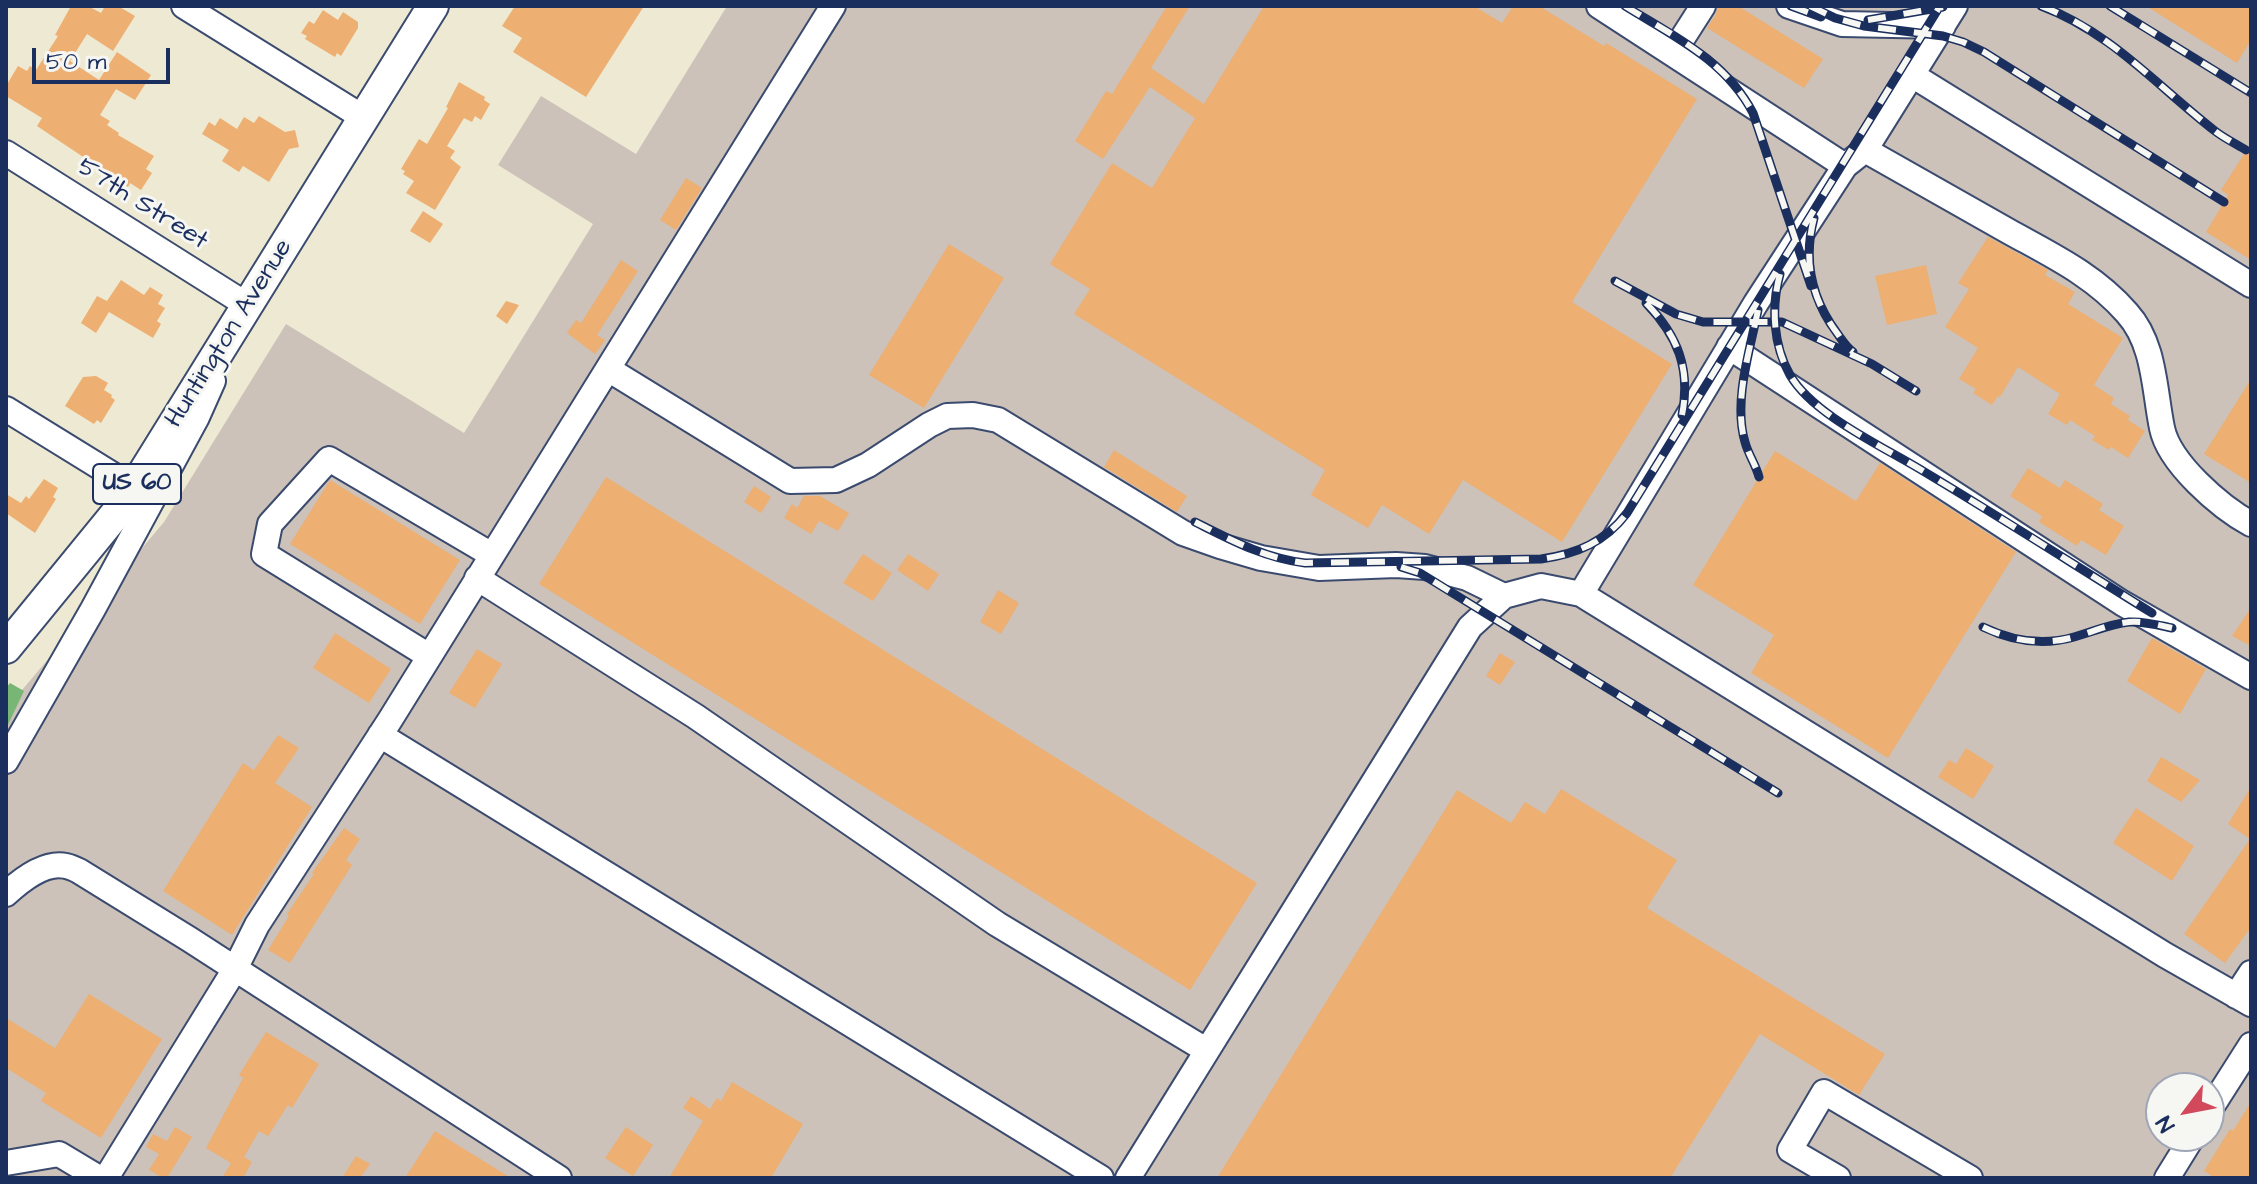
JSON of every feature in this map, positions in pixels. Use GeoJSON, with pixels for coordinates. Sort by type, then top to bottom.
{"type":"FeatureCollection","features":[{"type":"Feature","properties":{"kind":"main road","name":"Huntington Avenue"},"geometry":{"type":"LineString","coordinates":[[6,648],[134,488],[433,6]]}},
{"type":"Feature","properties":{"kind":"street"},"geometry":{"type":"LineString","coordinates":[[184,6],[364,118]]}},
{"type":"Feature","properties":{"kind":"street"},"geometry":{"type":"LineString","coordinates":[[106,1178],[235,969],[257,925],[380,735],[833,6]]}},
{"type":"Feature","properties":{"kind":"street"},"geometry":{"type":"LineString","coordinates":[[1599,6],[1845,166]]}},
{"type":"Feature","properties":{"kind":"street"},"geometry":{"type":"LineString","coordinates":[[1673,53],[1703,6]]}},
{"type":"Feature","properties":{"kind":"street"},"geometry":{"type":"LineString","coordinates":[[1789,6],[1842,24],[1949,16]]}},
{"type":"Feature","properties":{"kind":"street"},"geometry":{"type":"LineString","coordinates":[[1581,594],[1729,347],[1845,166],[1865,150],[1949,16]]}},
{"type":"Feature","properties":{"kind":"street"},"geometry":{"type":"LineString","coordinates":[[1912,75],[2251,285]]}},
{"type":"Feature","properties":{"kind":"street"},"geometry":{"type":"LineString","coordinates":[[1865,150],[2089,277],[2129,315],[2145,341],[2156,386],[2162,431],[2173,453],[2204,491],[2251,524]]}},
{"type":"Feature","properties":{"kind":"street","name":"57th Street"},"geometry":{"type":"LineString","coordinates":[[6,153],[247,305]]}},
{"type":"Feature","properties":{"kind":"street"},"geometry":{"type":"LineString","coordinates":[[6,761],[197,417],[247,305]]}},
{"type":"Feature","properties":{"kind":"street"},"geometry":{"type":"LineString","coordinates":[[1729,347],[2122,603],[2251,677]]}},
{"type":"Feature","properties":{"kind":"street"},"geometry":{"type":"LineString","coordinates":[[608,369],[790,481],[836,480],[868,465],[947,416],[973,415],[998,420],[1183,533],[1220,546],[1261,558],[1319,568],[1425,567],[1467,578],[1504,596]]}},
{"type":"Feature","properties":{"kind":"street"},"geometry":{"type":"LineString","coordinates":[[6,409],[134,488]]}},
{"type":"Feature","properties":{"kind":"street"},"geometry":{"type":"LineString","coordinates":[[429,656],[264,554],[270,524],[329,459],[492,555]]}},
{"type":"Feature","properties":{"kind":"street"},"geometry":{"type":"LineString","coordinates":[[477,578],[695,716],[997,924],[1206,1050]]}},
{"type":"Feature","properties":{"kind":"street"},"geometry":{"type":"LineString","coordinates":[[1128,1178],[1470,627],[1504,596],[1541,586],[1581,594],[2165,955],[2244,1000],[2251,973]]}},
{"type":"Feature","properties":{"kind":"street"},"geometry":{"type":"LineString","coordinates":[[380,735],[1101,1178]]}},
{"type":"Feature","properties":{"kind":"street"},"geometry":{"type":"LineString","coordinates":[[6,894],[29,875],[66,865],[235,969],[559,1178]]}},
{"type":"Feature","properties":{"kind":"street"},"geometry":{"type":"LineString","coordinates":[[2225,1086],[2251,1045]]}},
{"type":"Feature","properties":{"kind":"street"},"geometry":{"type":"LineString","coordinates":[[1838,1178],[1790,1150],[1824,1092],[1970,1178]]}},
{"type":"Feature","properties":{"kind":"street"},"geometry":{"type":"LineString","coordinates":[[2167,1178],[2183,1152]]}},
{"type":"Feature","properties":{"kind":"street"},"geometry":{"type":"LineString","coordinates":[[6,1163],[59,1154],[99,1178]]}},
{"type":"Feature","properties":{"kind":"shaded area"},"geometry":{"type":"Polygon","coordinates":[[[727,6],[2251,6],[2251,1178],[6,1178],[6,709],[164,522],[286,324],[464,433],[593,224],[498,165],[541,96],[636,154],[727,6]]]}},
{"type":"Feature","properties":{"kind":"green space"},"geometry":{"type":"Polygon","coordinates":[[[10,683],[24,691],[6,729],[6,688],[10,683]]]}},
{"type":"Feature","properties":{"kind":"building"},"geometry":{"type":"Polygon","coordinates":[[[71,6],[88,6],[101,13],[105,6],[118,6],[135,16],[113,51],[87,34],[70,61],[99,80],[117,52],[151,75],[135,100],[116,89],[100,115],[110,121],[107,125],[118,135],[154,156],[146,169],[152,173],[141,190],[130,183],[128,187],[37,126],[42,118],[6,96],[6,86],[18,66],[27,71],[30,66],[36,70],[58,36],[55,35],[71,6]]]}},
{"type":"Feature","properties":{"kind":"building"},"geometry":{"type":"Polygon","coordinates":[[[515,6],[644,6],[586,97],[513,52],[522,38],[502,26],[515,6]]]}},
{"type":"Feature","properties":{"kind":"building"},"geometry":{"type":"Polygon","coordinates":[[[1167,6],[1190,6],[1151,68],[1204,104],[1264,6],[1474,6],[1502,23],[1513,6],[1539,6],[1697,99],[1572,302],[1672,364],[1562,542],[1463,480],[1429,534],[1382,505],[1368,528],[1311,495],[1325,470],[1074,314],[1090,289],[1050,264],[1112,163],[1152,188],[1195,118],[1150,87],[1103,159],[1075,141],[1106,91],[1112,94],[1167,6]]]}},
{"type":"Feature","properties":{"kind":"building"},"geometry":{"type":"Polygon","coordinates":[[[1718,6],[1738,6],[1823,59],[1804,88],[1707,28],[1718,6]]]}},
{"type":"Feature","properties":{"kind":"building"},"geometry":{"type":"Polygon","coordinates":[[[2146,6],[2251,6],[2251,40],[2237,63],[2146,6]]]}},
{"type":"Feature","properties":{"kind":"building"},"geometry":{"type":"Polygon","coordinates":[[[323,10],[338,20],[343,12],[358,22],[358,28],[341,56],[337,53],[335,57],[305,39],[307,36],[301,33],[309,21],[314,24],[323,10]]]}},
{"type":"Feature","properties":{"kind":"building"},"geometry":{"type":"Polygon","coordinates":[[[459,82],[485,97],[484,100],[490,104],[481,120],[475,116],[472,122],[464,118],[447,146],[455,151],[450,158],[461,167],[435,210],[406,193],[414,181],[401,169],[419,139],[427,144],[459,82]]]}},
{"type":"Feature","properties":{"kind":"building"},"geometry":{"type":"Polygon","coordinates":[[[259,116],[285,132],[295,130],[299,147],[289,149],[269,182],[243,166],[239,172],[222,161],[229,150],[202,134],[209,122],[215,126],[220,118],[237,129],[244,117],[254,123],[259,116]]]}},
{"type":"Feature","properties":{"kind":"building"},"geometry":{"type":"Polygon","coordinates":[[[2251,143],[2251,260],[2206,232],[2228,195],[2221,190],[2251,143]]]}},
{"type":"Feature","properties":{"kind":"building"},"geometry":{"type":"Polygon","coordinates":[[[686,178],[702,188],[676,230],[660,220],[686,178]]]}},
{"type":"Feature","properties":{"kind":"building"},"geometry":{"type":"Polygon","coordinates":[[[423,211],[443,224],[430,243],[410,231],[423,211]]]}},
{"type":"Feature","properties":{"kind":"building"},"geometry":{"type":"Polygon","coordinates":[[[1988,237],[2048,270],[2045,275],[2075,292],[2068,304],[2123,338],[2094,385],[2114,398],[2111,404],[2130,416],[2128,420],[2145,431],[2128,458],[2092,440],[2095,436],[2070,420],[2067,425],[2048,414],[2060,394],[2018,367],[1992,405],[1973,393],[1976,389],[1959,379],[1978,348],[1945,327],[1969,289],[1958,283],[1988,237]]]}},
{"type":"Feature","properties":{"kind":"building"},"geometry":{"type":"Polygon","coordinates":[[[949,244],[1004,278],[924,408],[869,375],[949,244]]]}},
{"type":"Feature","properties":{"kind":"building"},"geometry":{"type":"Polygon","coordinates":[[[621,260],[638,271],[597,335],[605,340],[595,354],[567,333],[576,320],[581,323],[621,260]]]}},
{"type":"Feature","properties":{"kind":"building"},"geometry":{"type":"Polygon","coordinates":[[[1926,265],[1937,314],[1887,325],[1875,276],[1926,265]]]}},
{"type":"Feature","properties":{"kind":"building"},"geometry":{"type":"Polygon","coordinates":[[[121,280],[144,295],[150,287],[163,295],[158,304],[165,308],[157,321],[161,324],[153,338],[109,312],[96,333],[81,323],[97,296],[107,301],[121,280]]]}},
{"type":"Feature","properties":{"kind":"building"},"geometry":{"type":"Polygon","coordinates":[[[506,301],[519,305],[507,324],[496,316],[506,301]]]}},
{"type":"Feature","properties":{"kind":"building"},"geometry":{"type":"Polygon","coordinates":[[[96,376],[108,383],[104,390],[115,400],[101,423],[97,420],[94,424],[65,406],[83,377],[96,376]]]}},
{"type":"Feature","properties":{"kind":"building"},"geometry":{"type":"Polygon","coordinates":[[[2251,379],[2251,483],[2204,454],[2251,379]]]}},
{"type":"Feature","properties":{"kind":"building"},"geometry":{"type":"Polygon","coordinates":[[[1114,450],[1187,496],[1177,512],[1104,467],[1114,450]]]}},
{"type":"Feature","properties":{"kind":"building"},"geometry":{"type":"Polygon","coordinates":[[[1775,451],[1856,501],[1880,463],[2016,552],[1888,758],[1751,673],[1774,635],[1693,585],[1775,451]]]}},
{"type":"Feature","properties":{"kind":"building"},"geometry":{"type":"Polygon","coordinates":[[[2028,468],[2060,488],[2065,480],[2103,504],[2099,510],[2124,526],[2106,555],[2081,540],[2077,546],[2039,522],[2042,516],[2010,496],[2028,468]]]}},
{"type":"Feature","properties":{"kind":"building"},"geometry":{"type":"Polygon","coordinates":[[[606,477],[1257,883],[1190,990],[539,584],[606,477]]]}},
{"type":"Feature","properties":{"kind":"building"},"geometry":{"type":"Polygon","coordinates":[[[44,479],[58,488],[53,497],[56,499],[35,533],[6,513],[6,494],[21,503],[26,496],[29,499],[44,479]]]}},
{"type":"Feature","properties":{"kind":"building"},"geometry":{"type":"Polygon","coordinates":[[[330,480],[460,560],[420,624],[290,544],[330,480]]]}},
{"type":"Feature","properties":{"kind":"building"},"geometry":{"type":"Polygon","coordinates":[[[754,486],[771,497],[761,513],[744,502],[754,486]]]}},
{"type":"Feature","properties":{"kind":"building"},"geometry":{"type":"Polygon","coordinates":[[[804,496],[820,496],[849,513],[838,531],[819,521],[811,534],[784,518],[792,504],[797,508],[804,496]]]}},
{"type":"Feature","properties":{"kind":"building"},"geometry":{"type":"Polygon","coordinates":[[[863,554],[892,573],[873,601],[843,583],[863,554]]]}},
{"type":"Feature","properties":{"kind":"building"},"geometry":{"type":"Polygon","coordinates":[[[908,554],[939,574],[928,591],[897,570],[908,554]]]}},
{"type":"Feature","properties":{"kind":"building"},"geometry":{"type":"Polygon","coordinates":[[[998,590],[1019,603],[1001,634],[980,622],[998,590]]]}},
{"type":"Feature","properties":{"kind":"building"},"geometry":{"type":"Polygon","coordinates":[[[2251,608],[2251,646],[2232,636],[2251,608]]]}},
{"type":"Feature","properties":{"kind":"building"},"geometry":{"type":"Polygon","coordinates":[[[335,633],[391,669],[369,703],[313,668],[335,633]]]}},
{"type":"Feature","properties":{"kind":"building"},"geometry":{"type":"Polygon","coordinates":[[[2152,638],[2206,669],[2180,714],[2127,681],[2152,638]]]}},
{"type":"Feature","properties":{"kind":"building"},"geometry":{"type":"Polygon","coordinates":[[[477,649],[502,664],[475,708],[449,693],[477,649]]]}},
{"type":"Feature","properties":{"kind":"building"},"geometry":{"type":"Polygon","coordinates":[[[1500,653],[1515,662],[1500,685],[1486,676],[1500,653]]]}},
{"type":"Feature","properties":{"kind":"building"},"geometry":{"type":"Polygon","coordinates":[[[278,735],[299,748],[275,783],[312,807],[232,935],[163,891],[243,763],[254,770],[278,735]]]}},
{"type":"Feature","properties":{"kind":"building"},"geometry":{"type":"Polygon","coordinates":[[[1966,748],[1994,766],[1973,799],[1938,777],[1949,760],[1956,764],[1966,748]]]}},
{"type":"Feature","properties":{"kind":"building"},"geometry":{"type":"Polygon","coordinates":[[[2161,757],[2200,780],[2181,802],[2147,781],[2161,757]]]}},
{"type":"Feature","properties":{"kind":"building"},"geometry":{"type":"Polygon","coordinates":[[[2251,787],[2251,927],[2225,963],[2184,934],[2250,839],[2228,824],[2251,787]]]}},
{"type":"Feature","properties":{"kind":"building"},"geometry":{"type":"Polygon","coordinates":[[[1561,789],[1677,860],[1647,908],[1885,1054],[1859,1095],[1760,1034],[1670,1178],[1217,1178],[1457,790],[1511,823],[1525,802],[1545,814],[1561,789]]]}},
{"type":"Feature","properties":{"kind":"building"},"geometry":{"type":"Polygon","coordinates":[[[2136,808],[2194,846],[2172,881],[2113,843],[2136,808]]]}},
{"type":"Feature","properties":{"kind":"building"},"geometry":{"type":"Polygon","coordinates":[[[344,828],[360,839],[346,860],[352,865],[290,963],[268,950],[312,873],[344,828]]]}},
{"type":"Feature","properties":{"kind":"building"},"geometry":{"type":"Polygon","coordinates":[[[89,994],[162,1039],[101,1138],[41,1101],[46,1093],[6,1068],[6,1018],[55,1048],[89,994]]]}},
{"type":"Feature","properties":{"kind":"building"},"geometry":{"type":"Polygon","coordinates":[[[266,1032],[319,1064],[292,1108],[288,1105],[268,1136],[259,1131],[244,1157],[252,1162],[243,1178],[222,1178],[231,1163],[206,1148],[243,1078],[239,1075],[266,1032]]]}},
{"type":"Feature","properties":{"kind":"building"},"geometry":{"type":"Polygon","coordinates":[[[732,1082],[803,1124],[771,1178],[669,1178],[703,1121],[683,1108],[691,1096],[710,1109],[717,1098],[721,1101],[732,1082]]]}},
{"type":"Feature","properties":{"kind":"building"},"geometry":{"type":"Polygon","coordinates":[[[2251,1102],[2251,1178],[2215,1178],[2204,1171],[2216,1152],[2225,1152],[2225,1137],[2230,1129],[2233,1131],[2251,1102]]]}},
{"type":"Feature","properties":{"kind":"building"},"geometry":{"type":"Polygon","coordinates":[[[175,1127],[192,1137],[167,1178],[163,1178],[149,1170],[159,1154],[146,1147],[153,1134],[167,1141],[175,1127]]]}},
{"type":"Feature","properties":{"kind":"building"},"geometry":{"type":"Polygon","coordinates":[[[626,1127],[653,1145],[633,1176],[605,1158],[626,1127]]]}},
{"type":"Feature","properties":{"kind":"building"},"geometry":{"type":"Polygon","coordinates":[[[435,1131],[511,1178],[405,1178],[435,1131]]]}},
{"type":"Feature","properties":{"kind":"building"},"geometry":{"type":"Polygon","coordinates":[[[356,1156],[370,1164],[360,1178],[342,1178],[356,1156]]]}},
{"type":"Feature","properties":{"kind":"railway"},"geometry":{"type":"LineString","coordinates":[[1625,6],[1697,51],[1742,94],[1753,113],[1811,286]]}},
{"type":"Feature","properties":{"kind":"railway"},"geometry":{"type":"LineString","coordinates":[[1791,6],[1821,17]]}},
{"type":"Feature","properties":{"kind":"railway"},"geometry":{"type":"LineString","coordinates":[[1810,6],[1835,18],[1864,26],[1943,36],[1963,42],[1984,52],[2224,202]]}},
{"type":"Feature","properties":{"kind":"railway"},"geometry":{"type":"LineString","coordinates":[[1195,522],[1262,553],[1305,563],[1541,559],[1567,554],[1600,539],[1627,513],[1940,6]]}},
{"type":"Feature","properties":{"kind":"railway"},"geometry":{"type":"LineString","coordinates":[[2041,6],[2090,30],[2112,45],[2215,131],[2246,150]]}},
{"type":"Feature","properties":{"kind":"railway"},"geometry":{"type":"LineString","coordinates":[[2110,6],[2251,93]]}},
{"type":"Feature","properties":{"kind":"railway"},"geometry":{"type":"LineString","coordinates":[[1868,20],[1943,7]]}},
{"type":"Feature","properties":{"kind":"railway"},"geometry":{"type":"LineString","coordinates":[[1814,218],[1809,249],[1815,292],[1828,320],[1853,352]]}},
{"type":"Feature","properties":{"kind":"railway"},"geometry":{"type":"LineString","coordinates":[[1780,274],[1775,299],[1775,326],[1780,351],[1790,375],[1815,404],[1850,429],[1952,488],[2152,613]]}},
{"type":"Feature","properties":{"kind":"railway"},"geometry":{"type":"LineString","coordinates":[[1615,281],[1676,314],[1703,322],[1782,322],[1872,364],[1916,391]]}},
{"type":"Feature","properties":{"kind":"railway"},"geometry":{"type":"LineString","coordinates":[[1646,303],[1666,328],[1679,354],[1685,383],[1682,415]]}},
{"type":"Feature","properties":{"kind":"railway"},"geometry":{"type":"LineString","coordinates":[[1758,310],[1744,376],[1741,410],[1745,442],[1759,477]]}},
{"type":"Feature","properties":{"kind":"railway"},"geometry":{"type":"LineString","coordinates":[[1401,567],[1420,573],[1778,793]]}},
{"type":"Feature","properties":{"kind":"railway"},"geometry":{"type":"LineString","coordinates":[[1983,627],[2016,639],[2039,641],[2062,640],[2129,622],[2172,628]]}}]}
